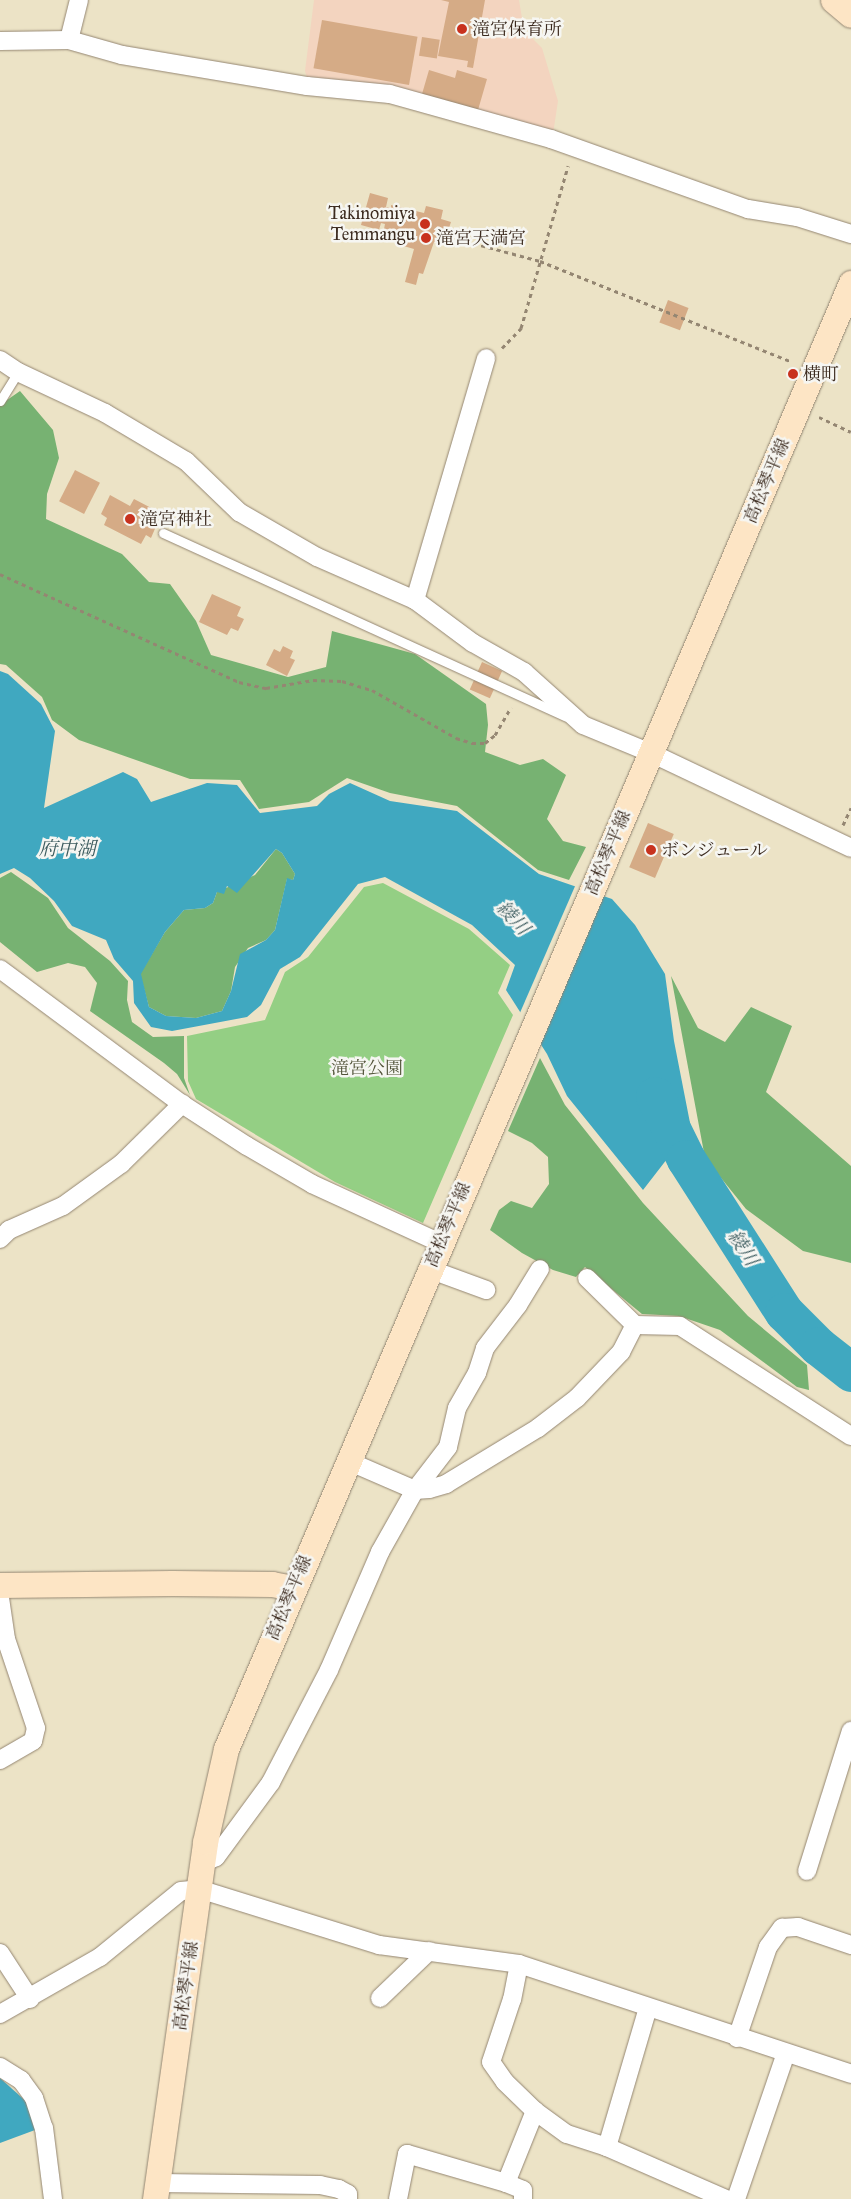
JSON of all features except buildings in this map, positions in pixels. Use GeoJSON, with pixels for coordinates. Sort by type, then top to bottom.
{"type":"FeatureCollection","features":[{"type":"Feature","properties":{"kind":"main road"},"geometry":{"type":"LineString","coordinates":[[833,0],[851,15]]}},
{"type":"Feature","properties":{"kind":"main road","name":"高松琴平線"},"geometry":{"type":"LineString","coordinates":[[157,2191],[202,1863],[211,1808],[226,1749],[292,1588],[851,283]]}},
{"type":"Feature","properties":{"kind":"main road"},"geometry":{"type":"LineString","coordinates":[[0,1585],[272,1584],[292,1588]]}},
{"type":"Feature","properties":{"kind":"street"},"geometry":{"type":"LineString","coordinates":[[69,40],[79,0]]}},
{"type":"Feature","properties":{"kind":"street"},"geometry":{"type":"LineString","coordinates":[[0,41],[69,40],[122,55],[307,86],[390,94],[551,139],[748,209],[797,218],[851,234]]}},
{"type":"Feature","properties":{"kind":"street"},"geometry":{"type":"LineString","coordinates":[[415,600],[486,358]]}},
{"type":"Feature","properties":{"kind":"street"},"geometry":{"type":"LineString","coordinates":[[0,360],[18,372],[106,413],[186,461],[239,512],[278,535],[317,557],[415,600],[472,644],[524,672],[583,725],[651,753],[851,848]]}},
{"type":"Feature","properties":{"kind":"street"},"geometry":{"type":"LineString","coordinates":[[0,969],[182,1104],[312,1184],[440,1243]]}},
{"type":"Feature","properties":{"kind":"street"},"geometry":{"type":"LineString","coordinates":[[0,1239],[8,1230],[64,1206],[121,1164],[182,1104]]}},
{"type":"Feature","properties":{"kind":"street"},"geometry":{"type":"LineString","coordinates":[[429,1269],[486,1290]]}},
{"type":"Feature","properties":{"kind":"street"},"geometry":{"type":"LineString","coordinates":[[202,1863],[216,1857],[271,1782],[300,1731],[380,1552],[416,1490],[448,1447],[457,1408],[477,1373],[484,1348],[518,1305],[540,1269]]}},
{"type":"Feature","properties":{"kind":"street"},"geometry":{"type":"LineString","coordinates":[[587,1278],[635,1326],[680,1326],[851,1436]]}},
{"type":"Feature","properties":{"kind":"street"},"geometry":{"type":"LineString","coordinates":[[348,1461],[416,1490],[446,1484],[538,1428],[576,1398],[621,1352],[635,1326]]}},
{"type":"Feature","properties":{"kind":"street"},"geometry":{"type":"LineString","coordinates":[[0,1598],[6,1639],[36,1728],[34,1741],[0,1760]]}},
{"type":"Feature","properties":{"kind":"street"},"geometry":{"type":"LineString","coordinates":[[807,1871],[851,1731]]}},
{"type":"Feature","properties":{"kind":"street"},"geometry":{"type":"LineString","coordinates":[[0,2014],[100,1957],[181,1891],[199,1889],[339,1935],[379,1945],[519,1964],[737,2038],[851,2074]]}},
{"type":"Feature","properties":{"kind":"street"},"geometry":{"type":"LineString","coordinates":[[737,2038],[768,1947],[782,1928],[798,1926],[851,1944]]}},
{"type":"Feature","properties":{"kind":"street"},"geometry":{"type":"LineString","coordinates":[[380,1998],[429,1952]]}},
{"type":"Feature","properties":{"kind":"street"},"geometry":{"type":"LineString","coordinates":[[0,1953],[30,1998]]}},
{"type":"Feature","properties":{"kind":"street"},"geometry":{"type":"LineString","coordinates":[[519,1964],[512,1999],[491,2062],[504,2082],[535,2111],[567,2134],[607,2147],[726,2199]]}},
{"type":"Feature","properties":{"kind":"street"},"geometry":{"type":"LineString","coordinates":[[607,2147],[648,2008]]}},
{"type":"Feature","properties":{"kind":"street"},"geometry":{"type":"LineString","coordinates":[[736,2199],[786,2053]]}},
{"type":"Feature","properties":{"kind":"street"},"geometry":{"type":"LineString","coordinates":[[0,2067],[21,2080],[34,2098],[44,2128],[53,2199]]}},
{"type":"Feature","properties":{"kind":"street"},"geometry":{"type":"LineString","coordinates":[[506,2183],[535,2111]]}},
{"type":"Feature","properties":{"kind":"street"},"geometry":{"type":"LineString","coordinates":[[398,2199],[407,2154],[506,2183],[523,2190],[523,2199]]}},
{"type":"Feature","properties":{"kind":"street"},"geometry":{"type":"LineString","coordinates":[[157,2191],[320,2185],[348,2194],[348,2199]]}},
{"type":"Feature","properties":{"kind":"lane"},"geometry":{"type":"LineString","coordinates":[[0,401],[18,372]]}},
{"type":"Feature","properties":{"kind":"lane"},"geometry":{"type":"LineString","coordinates":[[163,533],[583,725]]}},
{"type":"Feature","properties":{"kind":"path"},"geometry":{"type":"LineString","coordinates":[[512,338],[521,328],[569,161]]}},
{"type":"Feature","properties":{"kind":"path"},"geometry":{"type":"LineString","coordinates":[[458,239],[540,261],[814,372]]}},
{"type":"Feature","properties":{"kind":"path"},"geometry":{"type":"LineString","coordinates":[[799,407],[851,432]]}},
{"type":"Feature","properties":{"kind":"path"},"geometry":{"type":"LineString","coordinates":[[0,574],[239,682],[266,688],[313,680],[342,681],[372,690],[456,738],[472,743],[484,743],[495,735],[518,695]]}},
{"type":"Feature","properties":{"kind":"shaded area"},"geometry":{"type":"Polygon","coordinates":[[[314,0],[519,0],[524,30],[542,48],[558,101],[553,134],[307,78],[305,71],[314,0]]]}},
{"type":"Feature","properties":{"kind":"green space"},"geometry":{"type":"Polygon","coordinates":[[[20,391],[53,430],[59,458],[47,494],[46,519],[122,554],[149,582],[170,584],[196,621],[211,655],[288,677],[326,667],[332,631],[415,654],[486,704],[488,725],[485,752],[520,765],[543,759],[566,775],[547,819],[563,841],[586,847],[569,880],[538,870],[457,806],[390,793],[347,778],[309,802],[259,809],[240,780],[190,779],[79,740],[52,720],[42,697],[6,665],[0,664],[0,405],[20,391]]]}},
{"type":"Feature","properties":{"kind":"green space"},"geometry":{"type":"Polygon","coordinates":[[[276,849],[282,853],[295,874],[293,880],[287,879],[275,930],[266,940],[248,948],[235,967],[231,991],[222,1011],[196,1018],[166,1016],[149,1007],[140,974],[165,932],[184,910],[205,908],[213,903],[217,892],[255,875],[276,849]]]}},
{"type":"Feature","properties":{"kind":"green space"},"geometry":{"type":"Polygon","coordinates":[[[11,872],[48,898],[68,928],[110,961],[128,981],[127,1000],[132,1022],[153,1037],[184,1036],[184,1078],[190,1095],[177,1074],[164,1063],[90,1011],[97,983],[85,967],[68,963],[37,972],[0,942],[0,878],[11,872]]]}},
{"type":"Feature","properties":{"kind":"green space","name":"滝宮公園"},"geometry":{"type":"Polygon","coordinates":[[[383,883],[469,929],[510,965],[498,993],[513,1015],[423,1223],[335,1182],[196,1099],[188,1081],[187,1036],[265,1020],[285,972],[308,957],[364,887],[383,883]]]}},
{"type":"Feature","properties":{"kind":"green space"},"geometry":{"type":"Polygon","coordinates":[[[671,976],[698,1028],[725,1042],[751,1007],[792,1026],[766,1092],[851,1166],[851,1263],[803,1251],[746,1209],[705,1158],[671,976]]]}},
{"type":"Feature","properties":{"kind":"green space"},"geometry":{"type":"Polygon","coordinates":[[[540,1058],[565,1105],[643,1203],[748,1316],[807,1365],[809,1390],[797,1387],[720,1330],[679,1316],[642,1314],[585,1267],[576,1277],[553,1270],[522,1253],[490,1230],[499,1210],[511,1201],[532,1208],[549,1184],[548,1157],[532,1143],[508,1131],[540,1058]]]}},
{"type":"Feature","properties":{"kind":"water","name":"府中湖"},"geometry":{"type":"Polygon","coordinates":[[[0,671],[8,674],[41,704],[55,731],[44,808],[123,772],[137,779],[151,802],[207,783],[237,785],[260,813],[317,806],[329,794],[350,783],[390,801],[457,811],[539,874],[612,899],[635,925],[665,974],[674,1041],[691,1128],[643,1190],[567,1096],[547,1054],[506,990],[515,965],[472,925],[385,877],[358,884],[300,957],[280,969],[261,1005],[247,1017],[172,1031],[151,1027],[134,1003],[133,981],[114,959],[106,940],[72,926],[54,901],[30,878],[14,868],[0,874],[0,671]],[[276,849],[237,893],[227,886],[224,894],[217,892],[213,903],[205,908],[184,910],[165,932],[141,974],[149,1007],[166,1016],[196,1018],[222,1011],[231,991],[240,954],[266,940],[275,930],[287,878],[293,880],[295,874],[282,853],[276,849]]]}},
{"type":"Feature","properties":{"kind":"water"},"geometry":{"type":"Polygon","coordinates":[[[0,2078],[29,2104],[37,2124],[35,2130],[0,2143],[0,2078]]]}},
{"type":"Feature","properties":{"kind":"pier"},"geometry":{"type":"Polygon","coordinates":[[[576,884],[603,893],[538,1044],[519,1015],[576,884]]]}},
{"type":"Feature","properties":{"kind":"waterway","name":"綾川"},"geometry":{"type":"LineString","coordinates":[[655,1096],[686,1159],[784,1312],[818,1346],[851,1372]]}},
{"type":"Feature","properties":{"kind":"place","name":"滝宮保育所"},"geometry":{"type":"Point","coordinates":[462,29]}},
{"type":"Feature","properties":{"kind":"place","name":"Takinomiya Temmangu"},"geometry":{"type":"Point","coordinates":[425,224]}},
{"type":"Feature","properties":{"kind":"place","name":"滝宮天満宮"},"geometry":{"type":"Point","coordinates":[426,238]}},
{"type":"Feature","properties":{"kind":"place","name":"横町"},"geometry":{"type":"Point","coordinates":[793,374]}},
{"type":"Feature","properties":{"kind":"place","name":"滝宮神社"},"geometry":{"type":"Point","coordinates":[130,519]}},
{"type":"Feature","properties":{"kind":"place","name":"ボンジュール"},"geometry":{"type":"Point","coordinates":[651,850]}}]}
